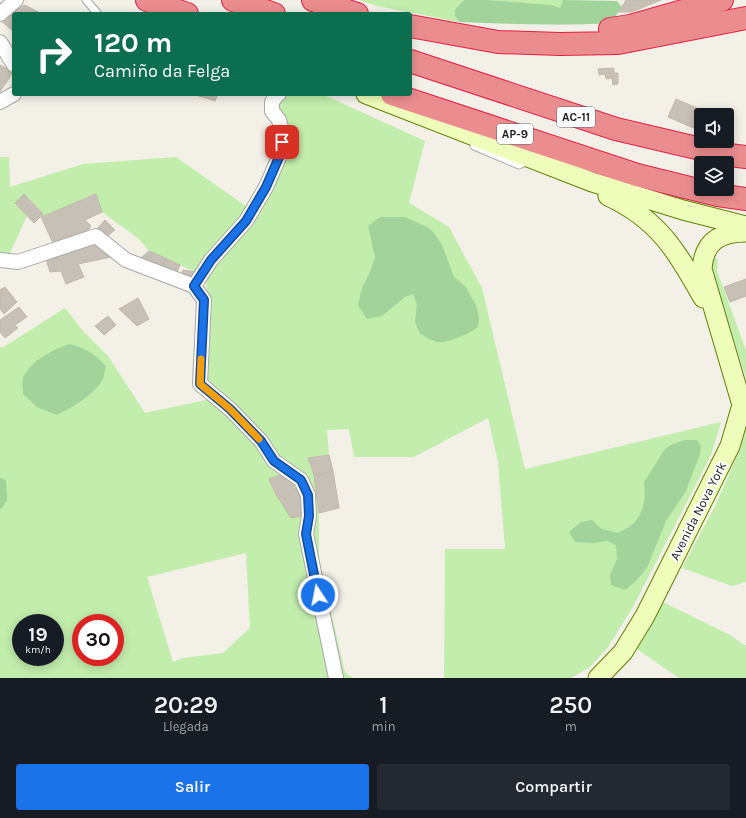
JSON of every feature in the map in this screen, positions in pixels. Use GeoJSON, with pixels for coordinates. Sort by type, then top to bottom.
{"type":"FeatureCollection","features":[{"type":"Feature","properties":{"kind":"highway"},"geometry":{"type":"LineString","coordinates":[[147,0],[181,12]]}},
{"type":"Feature","properties":{"kind":"highway"},"geometry":{"type":"LineString","coordinates":[[233,0],[268,12]]}},
{"type":"Feature","properties":{"kind":"highway"},"geometry":{"type":"LineString","coordinates":[[313,0],[352,12]]}},
{"type":"Feature","properties":{"kind":"highway"},"geometry":{"type":"LineString","coordinates":[[498,42],[630,26],[722,0]]}},
{"type":"Feature","properties":{"kind":"highway"},"geometry":{"type":"LineString","coordinates":[[412,26],[498,42],[560,44],[618,43],[746,18]]}},
{"type":"Feature","properties":{"kind":"highway","name":"AC-11"},"geometry":{"type":"LineString","coordinates":[[412,62],[616,129],[722,154],[746,156]]}},
{"type":"Feature","properties":{"kind":"highway","name":"AC-11"},"geometry":{"type":"LineString","coordinates":[[412,91],[532,131],[651,166],[694,175]]}},
{"type":"Feature","properties":{"kind":"highway","name":"AP-9"},"geometry":{"type":"LineString","coordinates":[[398,96],[637,175],[718,195],[746,199]]}},
{"type":"Feature","properties":{"kind":"highway"},"geometry":{"type":"LineString","coordinates":[[734,183],[746,185]]}},
{"type":"Feature","properties":{"kind":"main road"},"geometry":{"type":"LineString","coordinates":[[371,96],[436,125],[607,187],[683,210],[746,226]]}},
{"type":"Feature","properties":{"kind":"main road"},"geometry":{"type":"LineString","coordinates":[[533,159],[555,173],[576,181],[624,204],[649,222],[671,244],[690,274],[719,327]]}},
{"type":"Feature","properties":{"kind":"main road"},"geometry":{"type":"LineString","coordinates":[[719,327],[702,269],[703,260],[706,251],[717,237],[729,233],[746,232]]}},
{"type":"Feature","properties":{"kind":"main road","name":"Avenida Nova York"},"geometry":{"type":"LineString","coordinates":[[598,678],[623,652],[645,616],[730,446],[742,405],[719,327]]}},
{"type":"Feature","properties":{"kind":"street"},"geometry":{"type":"LineString","coordinates":[[0,14],[16,0]]}},
{"type":"Feature","properties":{"kind":"street"},"geometry":{"type":"LineString","coordinates":[[0,42],[12,62]]}},
{"type":"Feature","properties":{"kind":"street"},"geometry":{"type":"LineString","coordinates":[[0,102],[12,95]]}},
{"type":"Feature","properties":{"kind":"street"},"geometry":{"type":"LineString","coordinates":[[194,286],[211,260],[246,221],[266,187],[277,162],[282,142],[282,131],[279,120],[272,111],[272,102],[276,96]]}},
{"type":"Feature","properties":{"kind":"street"},"geometry":{"type":"LineString","coordinates":[[0,260],[18,262],[96,236],[126,260],[194,286],[204,300],[200,384],[230,409],[261,441],[274,461],[301,480],[308,495],[309,516],[306,534],[336,678]]}},
{"type":"Feature","properties":{"kind":"lane"},"geometry":{"type":"LineString","coordinates":[[86,0],[96,12]]}},
{"type":"Feature","properties":{"kind":"lane"},"geometry":{"type":"LineString","coordinates":[[468,143],[519,165],[533,159]]}},
{"type":"Feature","properties":{"kind":"green space"},"geometry":{"type":"Polygon","coordinates":[[[359,0],[464,0],[455,9],[455,16],[459,22],[377,6],[359,0]]]}},
{"type":"Feature","properties":{"kind":"green space"},"geometry":{"type":"Polygon","coordinates":[[[464,0],[486,0],[551,5],[560,8],[563,0],[617,1],[622,7],[611,23],[554,25],[459,22],[455,16],[455,9],[464,0]]]}},
{"type":"Feature","properties":{"kind":"green space"},"geometry":{"type":"Polygon","coordinates":[[[486,0],[563,0],[560,9],[486,0]]]}},
{"type":"Feature","properties":{"kind":"green space"},"geometry":{"type":"Polygon","coordinates":[[[288,96],[326,96],[425,141],[409,203],[449,227],[482,288],[525,469],[721,422],[711,455],[634,605],[608,647],[590,667],[571,678],[444,678],[445,549],[505,549],[498,462],[488,418],[414,457],[354,457],[349,429],[327,430],[329,455],[308,458],[314,475],[319,513],[319,570],[328,599],[345,672],[353,678],[0,678],[0,346],[2,348],[65,308],[83,331],[108,356],[145,413],[220,397],[204,382],[210,303],[206,279],[195,272],[149,251],[139,239],[102,212],[96,194],[41,217],[43,214],[24,194],[15,203],[27,216],[9,255],[0,254],[0,157],[9,157],[10,187],[83,164],[176,157],[257,214],[282,159],[288,138],[288,127],[278,109],[278,104],[283,98],[288,96]],[[246,553],[147,577],[173,662],[183,658],[223,653],[250,628],[246,553]]]}},
{"type":"Feature","properties":{"kind":"green space"},"geometry":{"type":"Polygon","coordinates":[[[380,217],[405,217],[429,228],[434,233],[442,245],[454,277],[465,286],[476,305],[479,317],[478,327],[453,340],[437,342],[431,340],[420,334],[415,322],[417,304],[413,294],[405,297],[382,316],[367,319],[358,305],[362,288],[375,257],[368,226],[380,217]]]}},
{"type":"Feature","properties":{"kind":"green space"},"geometry":{"type":"Polygon","coordinates":[[[712,258],[718,259],[717,271],[746,350],[746,378],[712,273],[712,258]]]}},
{"type":"Feature","properties":{"kind":"green space"},"geometry":{"type":"Polygon","coordinates":[[[69,344],[80,347],[89,352],[106,366],[103,379],[95,390],[69,409],[57,415],[37,407],[23,394],[23,378],[31,366],[37,361],[56,349],[69,344]]]}},
{"type":"Feature","properties":{"kind":"green space"},"geometry":{"type":"Polygon","coordinates":[[[746,425],[746,582],[732,586],[682,568],[714,508],[740,450],[746,425]]]}},
{"type":"Feature","properties":{"kind":"green space"},"geometry":{"type":"Polygon","coordinates":[[[684,440],[697,440],[701,446],[700,454],[686,491],[666,521],[647,568],[636,581],[625,590],[611,585],[610,575],[617,559],[616,545],[607,541],[593,543],[575,542],[569,532],[581,522],[592,520],[602,529],[618,533],[632,524],[640,514],[644,504],[644,482],[665,449],[684,440]]]}},
{"type":"Feature","properties":{"kind":"green space"},"geometry":{"type":"Polygon","coordinates":[[[0,478],[6,480],[7,501],[0,510],[0,478]]]}},
{"type":"Feature","properties":{"kind":"green space"},"geometry":{"type":"Polygon","coordinates":[[[663,602],[730,635],[746,645],[746,678],[679,678],[637,649],[663,602]]]}},
{"type":"Feature","properties":{"kind":"building"},"geometry":{"type":"Polygon","coordinates":[[[626,0],[661,0],[632,12],[619,12],[626,0]]]}},
{"type":"Feature","properties":{"kind":"building"},"geometry":{"type":"Polygon","coordinates":[[[25,5],[38,12],[12,12],[12,30],[0,20],[13,11],[25,5]]]}},
{"type":"Feature","properties":{"kind":"building"},"geometry":{"type":"Polygon","coordinates":[[[0,65],[12,71],[12,74],[0,92],[0,65]]]}},
{"type":"Feature","properties":{"kind":"building"},"geometry":{"type":"Polygon","coordinates":[[[614,68],[614,73],[618,73],[618,84],[613,85],[612,78],[606,79],[605,74],[599,75],[598,69],[614,68]]]}},
{"type":"Feature","properties":{"kind":"building"},"geometry":{"type":"Polygon","coordinates":[[[199,96],[217,96],[215,101],[199,96]]]}},
{"type":"Feature","properties":{"kind":"building"},"geometry":{"type":"Polygon","coordinates":[[[676,99],[697,108],[694,108],[694,128],[668,117],[676,99]]]}},
{"type":"Feature","properties":{"kind":"building"},"geometry":{"type":"Polygon","coordinates":[[[24,194],[43,214],[34,223],[15,203],[24,194]]]}},
{"type":"Feature","properties":{"kind":"building"},"geometry":{"type":"Polygon","coordinates":[[[96,194],[102,212],[85,220],[91,226],[86,234],[54,245],[41,217],[96,194]]]}},
{"type":"Feature","properties":{"kind":"building"},"geometry":{"type":"Polygon","coordinates":[[[105,220],[115,230],[105,238],[96,230],[105,220]]]}},
{"type":"Feature","properties":{"kind":"building"},"geometry":{"type":"Polygon","coordinates":[[[101,243],[111,257],[78,264],[84,277],[66,284],[61,271],[50,272],[46,259],[85,245],[101,243]]]}},
{"type":"Feature","properties":{"kind":"building"},"geometry":{"type":"Polygon","coordinates":[[[149,251],[165,258],[162,270],[137,261],[149,251]]]}},
{"type":"Feature","properties":{"kind":"building"},"geometry":{"type":"Polygon","coordinates":[[[165,258],[180,265],[176,275],[162,270],[165,258]]]}},
{"type":"Feature","properties":{"kind":"building"},"geometry":{"type":"Polygon","coordinates":[[[183,270],[195,272],[188,282],[181,278],[183,270]]]}},
{"type":"Feature","properties":{"kind":"building"},"geometry":{"type":"Polygon","coordinates":[[[746,279],[746,296],[730,302],[724,287],[746,279]]]}},
{"type":"Feature","properties":{"kind":"building"},"geometry":{"type":"Polygon","coordinates":[[[5,287],[17,302],[4,314],[0,309],[0,290],[5,287]]]}},
{"type":"Feature","properties":{"kind":"building"},"geometry":{"type":"Polygon","coordinates":[[[138,298],[149,319],[137,326],[119,309],[138,298]]]}},
{"type":"Feature","properties":{"kind":"building"},"geometry":{"type":"Polygon","coordinates":[[[19,307],[27,317],[15,325],[18,328],[5,338],[0,332],[0,320],[19,307]]]}},
{"type":"Feature","properties":{"kind":"building"},"geometry":{"type":"Polygon","coordinates":[[[108,316],[116,325],[104,335],[95,326],[108,316]]]}},
{"type":"Feature","properties":{"kind":"building"},"geometry":{"type":"Polygon","coordinates":[[[329,455],[333,471],[314,475],[308,458],[329,455]]]}},
{"type":"Feature","properties":{"kind":"building"},"geometry":{"type":"Polygon","coordinates":[[[333,471],[339,508],[319,513],[314,475],[333,471]]]}},
{"type":"Feature","properties":{"kind":"building"},"geometry":{"type":"Polygon","coordinates":[[[283,474],[293,483],[294,489],[298,488],[304,516],[291,518],[275,493],[269,479],[283,474]]]}},
{"type":"Feature","properties":{"kind":"slow traffic"},"geometry":{"type":"LineString","coordinates":[[201,359],[200,384],[230,409],[259,439]]}},
{"type":"Feature","properties":{"kind":"route"},"geometry":{"type":"LineString","coordinates":[[282,142],[280,155],[266,187],[256,205],[246,221],[211,260],[194,286],[204,300],[200,384],[230,409],[261,441],[274,461],[301,480],[308,495],[309,516],[306,534],[318,595]]}}]}
